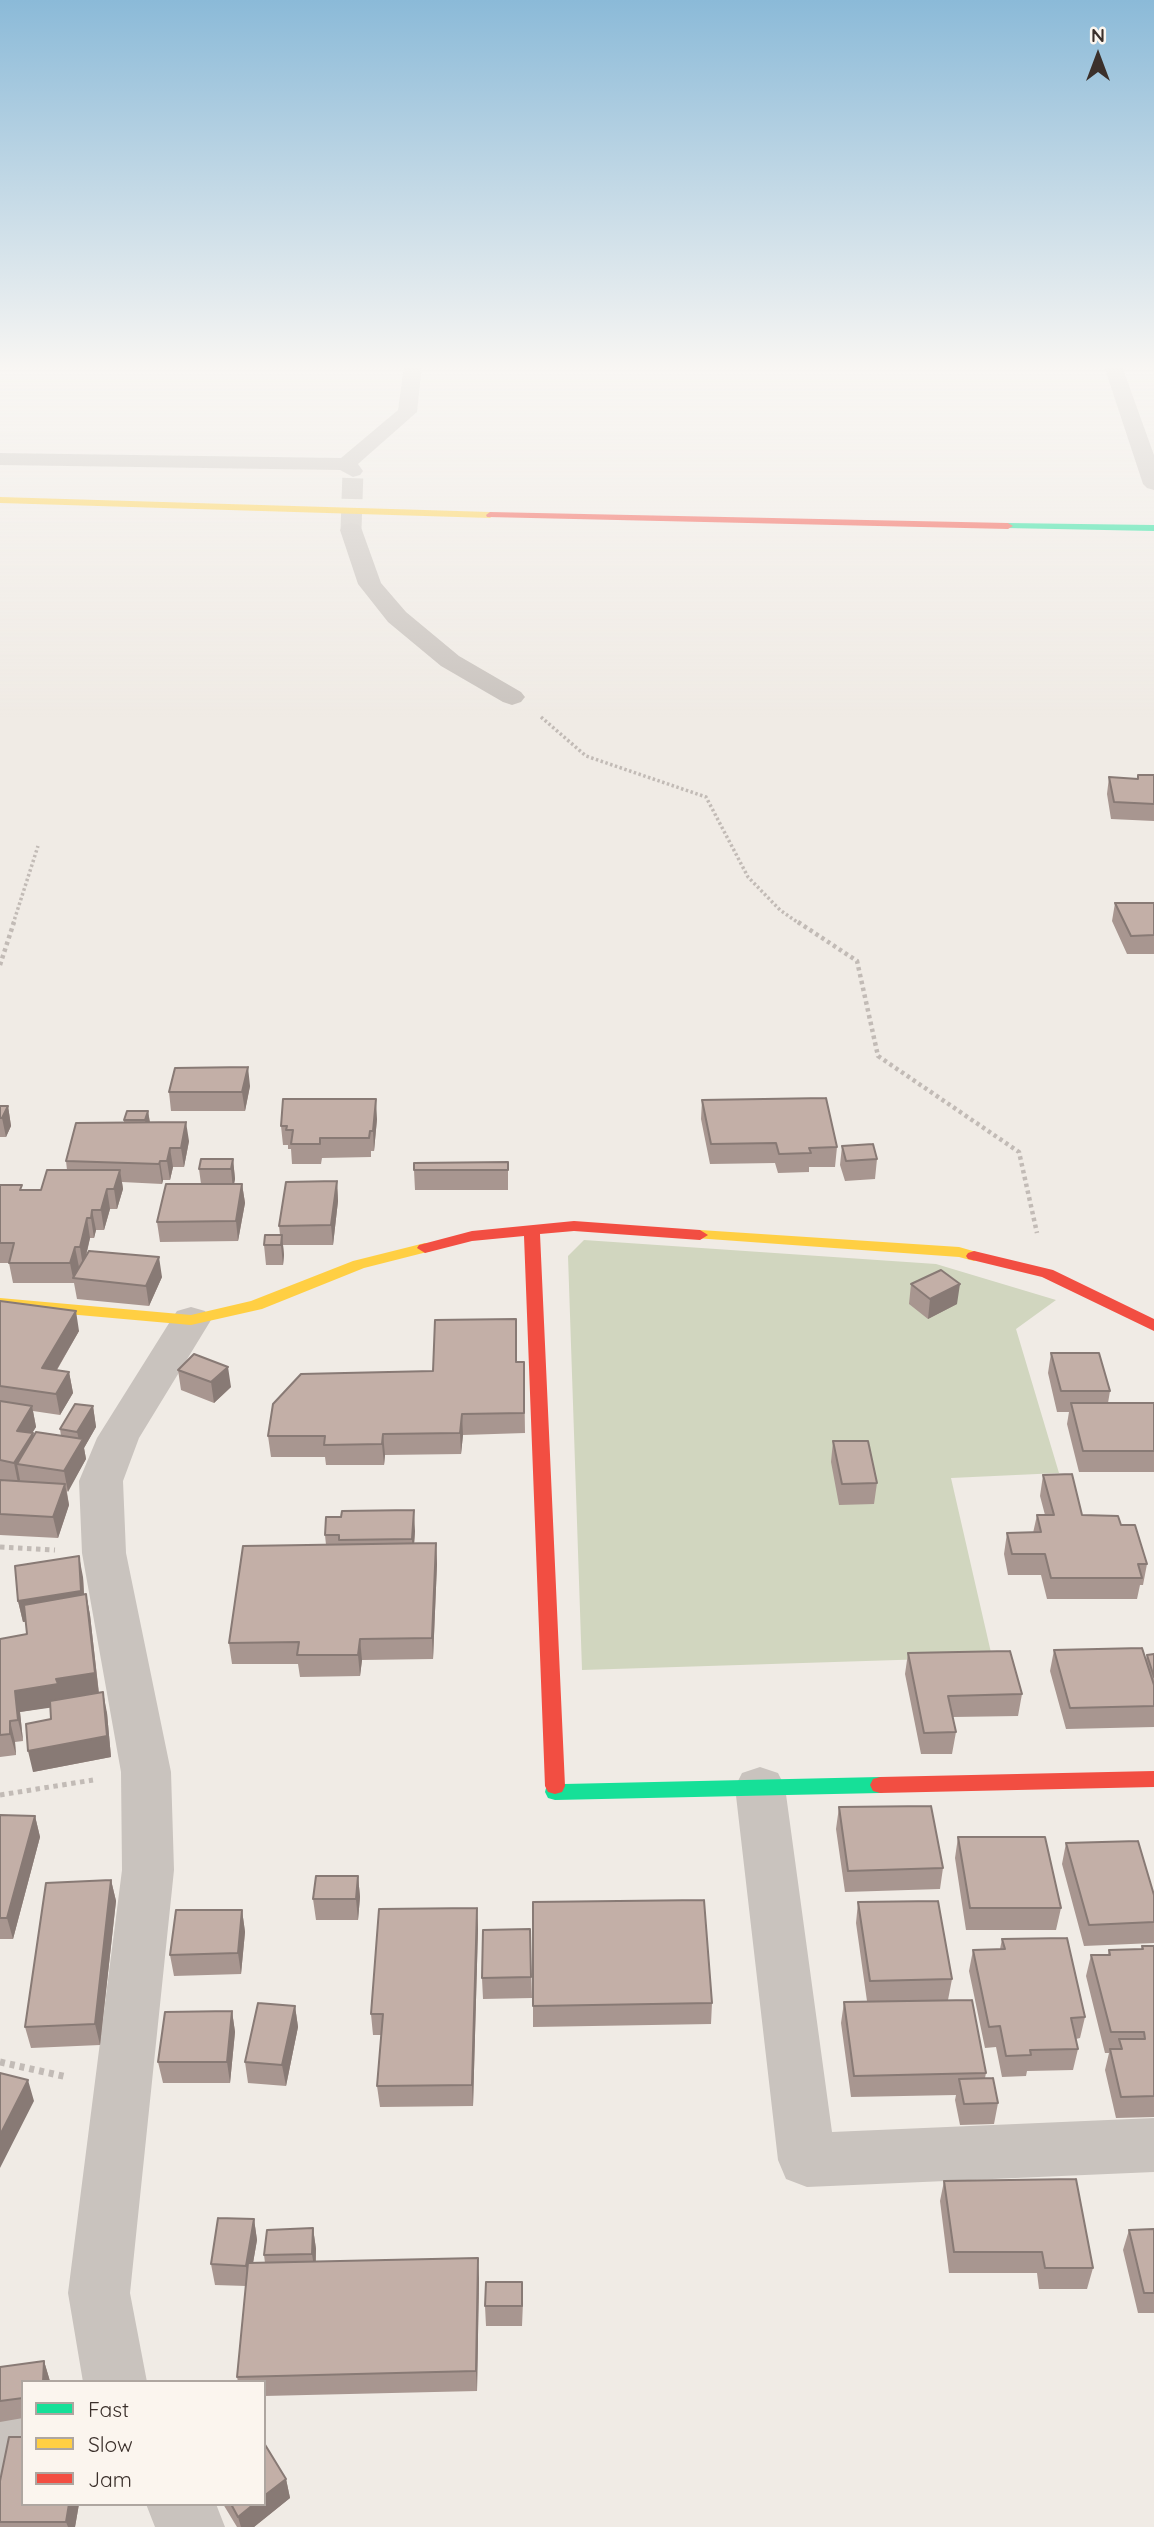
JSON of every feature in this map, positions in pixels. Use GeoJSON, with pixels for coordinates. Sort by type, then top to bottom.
{"type":"FeatureCollection","features":[{"type":"Feature","properties":{"kind":"street"},"geometry":{"type":"LineString","coordinates":[[0,500],[611,520],[1154,528]]}},
{"type":"Feature","properties":{"kind":"street"},"geometry":{"type":"LineString","coordinates":[[351,530],[370,584],[397,617],[450,662],[512,697]]}},
{"type":"Feature","properties":{"kind":"street"},"geometry":{"type":"LineString","coordinates":[[0,1303],[191,1321],[256,1305],[359,1264],[472,1236],[574,1226],[959,1252],[1047,1273],[1154,1326]]}},
{"type":"Feature","properties":{"kind":"street"},"geometry":{"type":"LineString","coordinates":[[532,1230],[555,1792],[1154,1779]]}},
{"type":"Feature","properties":{"kind":"street"},"geometry":{"type":"LineString","coordinates":[[114,2380],[99,2293],[148,1870],[146,1772],[104,1553],[101,1481],[118,1438],[191,1321]]}},
{"type":"Feature","properties":{"kind":"street"},"geometry":{"type":"LineString","coordinates":[[760,1787],[807,2160],[1154,2145]]}},
{"type":"Feature","properties":{"kind":"street"},"geometry":{"type":"LineString","coordinates":[[0,2443],[21,2438]]}},
{"type":"Feature","properties":{"kind":"street"},"geometry":{"type":"LineString","coordinates":[[180,2506],[192,2527]]}},
{"type":"Feature","properties":{"kind":"path"},"geometry":{"type":"LineString","coordinates":[[512,697],[537,713],[586,756],[706,797],[748,877],[780,910],[857,961],[878,1056],[1018,1152],[1047,1273]]}},
{"type":"Feature","properties":{"kind":"path"},"geometry":{"type":"LineString","coordinates":[[0,965],[38,846]]}},
{"type":"Feature","properties":{"kind":"path"},"geometry":{"type":"LineString","coordinates":[[0,1795],[146,1772]]}},
{"type":"Feature","properties":{"kind":"path"},"geometry":{"type":"LineString","coordinates":[[0,2062],[122,2090]]}},
{"type":"Feature","properties":{"kind":"green space"},"geometry":{"type":"Polygon","coordinates":[[[584,1240],[936,1264],[1056,1300],[1016,1329],[1059,1473],[951,1478],[992,1657],[582,1670],[568,1256],[584,1240]]]}},
{"type":"Feature","properties":{"kind":"building"},"geometry":{"type":"Polygon","coordinates":[[[1138,775],[1154,775],[1154,804],[1114,802],[1109,777],[1138,779],[1138,775]]]}},
{"type":"Feature","properties":{"kind":"building"},"geometry":{"type":"Polygon","coordinates":[[[1115,903],[1154,903],[1154,935],[1131,936],[1115,903]]]}},
{"type":"Feature","properties":{"kind":"building"},"geometry":{"type":"Polygon","coordinates":[[[248,1067],[242,1092],[169,1092],[175,1068],[248,1067]]]}},
{"type":"Feature","properties":{"kind":"building"},"geometry":{"type":"Polygon","coordinates":[[[826,1098],[837,1147],[809,1148],[811,1153],[779,1154],[776,1143],[711,1144],[702,1100],[826,1098]]]}},
{"type":"Feature","properties":{"kind":"building"},"geometry":{"type":"Polygon","coordinates":[[[283,1099],[376,1099],[373,1131],[370,1131],[369,1138],[320,1138],[320,1144],[291,1144],[293,1130],[286,1130],[287,1126],[281,1126],[283,1099]]]}},
{"type":"Feature","properties":{"kind":"building"},"geometry":{"type":"Polygon","coordinates":[[[0,1106],[8,1106],[2,1118],[0,1118],[0,1106]]]}},
{"type":"Feature","properties":{"kind":"building"},"geometry":{"type":"Polygon","coordinates":[[[127,1111],[148,1111],[145,1120],[124,1120],[127,1111]]]}},
{"type":"Feature","properties":{"kind":"building"},"geometry":{"type":"Polygon","coordinates":[[[186,1122],[181,1148],[170,1148],[167,1161],[160,1161],[159,1164],[66,1161],[76,1123],[186,1122]]]}},
{"type":"Feature","properties":{"kind":"building"},"geometry":{"type":"Polygon","coordinates":[[[873,1144],[877,1159],[846,1161],[842,1146],[873,1144]]]}},
{"type":"Feature","properties":{"kind":"building"},"geometry":{"type":"Polygon","coordinates":[[[201,1159],[233,1159],[231,1169],[199,1169],[201,1159]]]}},
{"type":"Feature","properties":{"kind":"building"},"geometry":{"type":"Polygon","coordinates":[[[508,1162],[508,1170],[414,1170],[414,1163],[508,1162]]]}},
{"type":"Feature","properties":{"kind":"building"},"geometry":{"type":"Polygon","coordinates":[[[47,1170],[120,1170],[114,1189],[107,1189],[101,1210],[92,1210],[91,1218],[87,1218],[80,1247],[75,1247],[70,1263],[9,1263],[14,1243],[0,1243],[0,1185],[22,1185],[20,1190],[41,1190],[47,1170]]]}},
{"type":"Feature","properties":{"kind":"building"},"geometry":{"type":"Polygon","coordinates":[[[337,1181],[331,1225],[279,1226],[286,1182],[337,1181]]]}},
{"type":"Feature","properties":{"kind":"building"},"geometry":{"type":"Polygon","coordinates":[[[166,1184],[242,1184],[236,1221],[157,1222],[166,1184]]]}},
{"type":"Feature","properties":{"kind":"building"},"geometry":{"type":"Polygon","coordinates":[[[265,1235],[282,1235],[281,1245],[264,1245],[265,1235]]]}},
{"type":"Feature","properties":{"kind":"building"},"geometry":{"type":"Polygon","coordinates":[[[89,1251],[159,1257],[146,1286],[73,1278],[89,1251]]]}},
{"type":"Feature","properties":{"kind":"building"},"geometry":{"type":"Polygon","coordinates":[[[941,1270],[960,1284],[930,1299],[911,1284],[941,1270]]]}},
{"type":"Feature","properties":{"kind":"building"},"geometry":{"type":"Polygon","coordinates":[[[0,1301],[76,1311],[42,1368],[69,1372],[56,1394],[0,1386],[0,1301]]]}},
{"type":"Feature","properties":{"kind":"building"},"geometry":{"type":"Polygon","coordinates":[[[516,1319],[516,1362],[524,1362],[524,1413],[462,1414],[460,1433],[383,1434],[382,1444],[324,1445],[325,1436],[268,1436],[273,1404],[301,1374],[433,1371],[435,1320],[516,1319]]]}},
{"type":"Feature","properties":{"kind":"building"},"geometry":{"type":"Polygon","coordinates":[[[1051,1353],[1099,1353],[1110,1391],[1061,1391],[1051,1353]]]}},
{"type":"Feature","properties":{"kind":"building"},"geometry":{"type":"Polygon","coordinates":[[[194,1354],[228,1367],[211,1382],[178,1370],[194,1354]]]}},
{"type":"Feature","properties":{"kind":"building"},"geometry":{"type":"Polygon","coordinates":[[[0,1401],[32,1406],[17,1431],[33,1433],[14,1463],[0,1460],[0,1401]]]}},
{"type":"Feature","properties":{"kind":"building"},"geometry":{"type":"Polygon","coordinates":[[[1071,1403],[1154,1403],[1154,1451],[1083,1451],[1071,1403]]]}},
{"type":"Feature","properties":{"kind":"building"},"geometry":{"type":"Polygon","coordinates":[[[75,1404],[93,1406],[77,1432],[60,1429],[75,1404]]]}},
{"type":"Feature","properties":{"kind":"building"},"geometry":{"type":"Polygon","coordinates":[[[36,1432],[83,1439],[64,1471],[17,1464],[36,1432]]]}},
{"type":"Feature","properties":{"kind":"building"},"geometry":{"type":"Polygon","coordinates":[[[833,1441],[868,1441],[877,1483],[842,1484],[833,1441]]]}},
{"type":"Feature","properties":{"kind":"building"},"geometry":{"type":"Polygon","coordinates":[[[1072,1474],[1082,1515],[1118,1516],[1121,1525],[1135,1525],[1147,1564],[1138,1564],[1142,1578],[1051,1578],[1045,1554],[1012,1554],[1007,1533],[1041,1532],[1037,1515],[1054,1515],[1043,1475],[1072,1474]]]}},
{"type":"Feature","properties":{"kind":"building"},"geometry":{"type":"Polygon","coordinates":[[[0,1480],[65,1484],[53,1517],[0,1514],[0,1480]]]}},
{"type":"Feature","properties":{"kind":"building"},"geometry":{"type":"Polygon","coordinates":[[[414,1510],[412,1539],[339,1540],[339,1535],[325,1535],[326,1517],[341,1517],[342,1511],[414,1510]]]}},
{"type":"Feature","properties":{"kind":"building"},"geometry":{"type":"Polygon","coordinates":[[[436,1543],[432,1638],[360,1639],[358,1655],[297,1655],[299,1642],[229,1643],[243,1546],[436,1543]]]}},
{"type":"Feature","properties":{"kind":"building"},"geometry":{"type":"Polygon","coordinates":[[[79,1556],[81,1591],[18,1601],[15,1566],[79,1556]]]}},
{"type":"Feature","properties":{"kind":"building"},"geometry":{"type":"Polygon","coordinates":[[[86,1594],[95,1673],[56,1679],[58,1684],[15,1691],[18,1720],[10,1721],[10,1734],[0,1735],[0,1639],[27,1634],[24,1605],[86,1594]]]}},
{"type":"Feature","properties":{"kind":"building"},"geometry":{"type":"Polygon","coordinates":[[[1142,1648],[1154,1685],[1154,1706],[1070,1708],[1054,1650],[1142,1648]]]}},
{"type":"Feature","properties":{"kind":"building"},"geometry":{"type":"Polygon","coordinates":[[[1010,1651],[1022,1694],[948,1696],[956,1732],[924,1733],[908,1653],[1010,1651]]]}},
{"type":"Feature","properties":{"kind":"building"},"geometry":{"type":"Polygon","coordinates":[[[1154,1654],[1154,1677],[1147,1655],[1154,1654]]]}},
{"type":"Feature","properties":{"kind":"building"},"geometry":{"type":"Polygon","coordinates":[[[103,1692],[107,1736],[28,1751],[26,1724],[51,1719],[50,1701],[103,1692]]]}},
{"type":"Feature","properties":{"kind":"building"},"geometry":{"type":"Polygon","coordinates":[[[931,1806],[943,1868],[848,1871],[839,1807],[931,1806]]]}},
{"type":"Feature","properties":{"kind":"building"},"geometry":{"type":"Polygon","coordinates":[[[0,1815],[35,1816],[7,1918],[0,1918],[0,1815]]]}},
{"type":"Feature","properties":{"kind":"building"},"geometry":{"type":"Polygon","coordinates":[[[958,1837],[1045,1837],[1061,1908],[970,1908],[958,1837]]]}},
{"type":"Feature","properties":{"kind":"building"},"geometry":{"type":"Polygon","coordinates":[[[1138,1841],[1154,1895],[1154,1922],[1089,1925],[1066,1843],[1138,1841]]]}},
{"type":"Feature","properties":{"kind":"building"},"geometry":{"type":"Polygon","coordinates":[[[316,1876],[358,1876],[356,1899],[313,1899],[316,1876]]]}},
{"type":"Feature","properties":{"kind":"building"},"geometry":{"type":"Polygon","coordinates":[[[111,1880],[95,2024],[25,2027],[46,1883],[111,1880]]]}},
{"type":"Feature","properties":{"kind":"building"},"geometry":{"type":"Polygon","coordinates":[[[704,1900],[712,2003],[533,2006],[533,1902],[704,1900]]]}},
{"type":"Feature","properties":{"kind":"building"},"geometry":{"type":"Polygon","coordinates":[[[938,1901],[952,1979],[870,1981],[858,1902],[938,1901]]]}},
{"type":"Feature","properties":{"kind":"building"},"geometry":{"type":"Polygon","coordinates":[[[477,1908],[472,2085],[377,2086],[383,2014],[371,2014],[379,1909],[477,1908]]]}},
{"type":"Feature","properties":{"kind":"building"},"geometry":{"type":"Polygon","coordinates":[[[176,1910],[242,1910],[238,1953],[170,1955],[176,1910]]]}},
{"type":"Feature","properties":{"kind":"building"},"geometry":{"type":"Polygon","coordinates":[[[530,1929],[531,1977],[482,1978],[483,1930],[530,1929]]]}},
{"type":"Feature","properties":{"kind":"building"},"geometry":{"type":"Polygon","coordinates":[[[1067,1938],[1085,2017],[1071,2018],[1078,2049],[1030,2050],[1031,2055],[1006,2056],[1000,2026],[989,2027],[973,1950],[1005,1949],[1002,1939],[1067,1938]]]}},
{"type":"Feature","properties":{"kind":"building"},"geometry":{"type":"Polygon","coordinates":[[[1142,1946],[1154,1946],[1154,2096],[1121,2097],[1110,2049],[1122,2049],[1119,2039],[1145,2039],[1144,2032],[1111,2032],[1091,1955],[1110,1955],[1109,1950],[1143,1949],[1142,1946]]]}},
{"type":"Feature","properties":{"kind":"building"},"geometry":{"type":"Polygon","coordinates":[[[972,2000],[986,2073],[854,2076],[844,2002],[972,2000]]]}},
{"type":"Feature","properties":{"kind":"building"},"geometry":{"type":"Polygon","coordinates":[[[258,2003],[295,2006],[282,2065],[245,2062],[258,2003]]]}},
{"type":"Feature","properties":{"kind":"building"},"geometry":{"type":"Polygon","coordinates":[[[232,2011],[227,2062],[158,2062],[165,2012],[232,2011]]]}},
{"type":"Feature","properties":{"kind":"building"},"geometry":{"type":"Polygon","coordinates":[[[0,2073],[28,2080],[0,2135],[0,2073]]]}},
{"type":"Feature","properties":{"kind":"building"},"geometry":{"type":"Polygon","coordinates":[[[993,2078],[998,2103],[964,2104],[959,2079],[993,2078]]]}},
{"type":"Feature","properties":{"kind":"building"},"geometry":{"type":"Polygon","coordinates":[[[1076,2179],[1093,2268],[1045,2268],[1042,2252],[954,2252],[944,2181],[1076,2179]]]}},
{"type":"Feature","properties":{"kind":"building"},"geometry":{"type":"Polygon","coordinates":[[[218,2218],[254,2219],[246,2266],[211,2264],[218,2218]]]}},
{"type":"Feature","properties":{"kind":"building"},"geometry":{"type":"Polygon","coordinates":[[[313,2228],[312,2254],[264,2255],[267,2230],[313,2228]]]}},
{"type":"Feature","properties":{"kind":"building"},"geometry":{"type":"Polygon","coordinates":[[[1154,2229],[1154,2293],[1144,2293],[1129,2230],[1154,2229]]]}},
{"type":"Feature","properties":{"kind":"building"},"geometry":{"type":"Polygon","coordinates":[[[478,2258],[476,2371],[237,2377],[248,2263],[478,2258]]]}},
{"type":"Feature","properties":{"kind":"building"},"geometry":{"type":"Polygon","coordinates":[[[486,2282],[522,2282],[522,2306],[485,2306],[486,2282]]]}},
{"type":"Feature","properties":{"kind":"building"},"geometry":{"type":"Polygon","coordinates":[[[44,2361],[43,2380],[21,2380],[21,2398],[0,2401],[0,2367],[44,2361]]]}},
{"type":"Feature","properties":{"kind":"building"},"geometry":{"type":"Polygon","coordinates":[[[9,2437],[21,2437],[21,2506],[69,2506],[66,2522],[0,2522],[0,2481],[9,2437]]]}},
{"type":"Feature","properties":{"kind":"building"},"geometry":{"type":"Polygon","coordinates":[[[266,2446],[286,2479],[266,2494],[266,2446]]]}},
{"type":"Feature","properties":{"kind":"building"},"geometry":{"type":"Polygon","coordinates":[[[232,2506],[252,2506],[238,2517],[232,2506]]]}},
{"type":"Feature","properties":{"kind":"tunnel"},"geometry":{"type":"LineString","coordinates":[[351,530],[353,484]]}},
{"type":"Feature","properties":{"kind":"traffic: fast"},"geometry":{"type":"LineString","coordinates":[[1008,526],[1154,528]]}},
{"type":"Feature","properties":{"kind":"traffic: fast"},"geometry":{"type":"LineString","coordinates":[[555,1786],[555,1792],[880,1785]]}},
{"type":"Feature","properties":{"kind":"traffic: slow"},"geometry":{"type":"LineString","coordinates":[[0,500],[490,515]]}},
{"type":"Feature","properties":{"kind":"traffic: slow"},"geometry":{"type":"LineString","coordinates":[[700,1235],[959,1252],[974,1256]]}},
{"type":"Feature","properties":{"kind":"traffic: slow"},"geometry":{"type":"LineString","coordinates":[[0,1303],[191,1320],[256,1305],[359,1264],[425,1248]]}},
{"type":"Feature","properties":{"kind":"traffic: jam"},"geometry":{"type":"LineString","coordinates":[[490,515],[1008,526]]}},
{"type":"Feature","properties":{"kind":"traffic: jam"},"geometry":{"type":"LineString","coordinates":[[425,1248],[472,1236],[574,1226],[700,1235]]}},
{"type":"Feature","properties":{"kind":"traffic: jam"},"geometry":{"type":"LineString","coordinates":[[532,1230],[555,1786]]}},
{"type":"Feature","properties":{"kind":"traffic: jam"},"geometry":{"type":"LineString","coordinates":[[974,1256],[1047,1273],[1154,1326]]}},
{"type":"Feature","properties":{"kind":"traffic: jam"},"geometry":{"type":"LineString","coordinates":[[880,1785],[1154,1779]]}}]}
